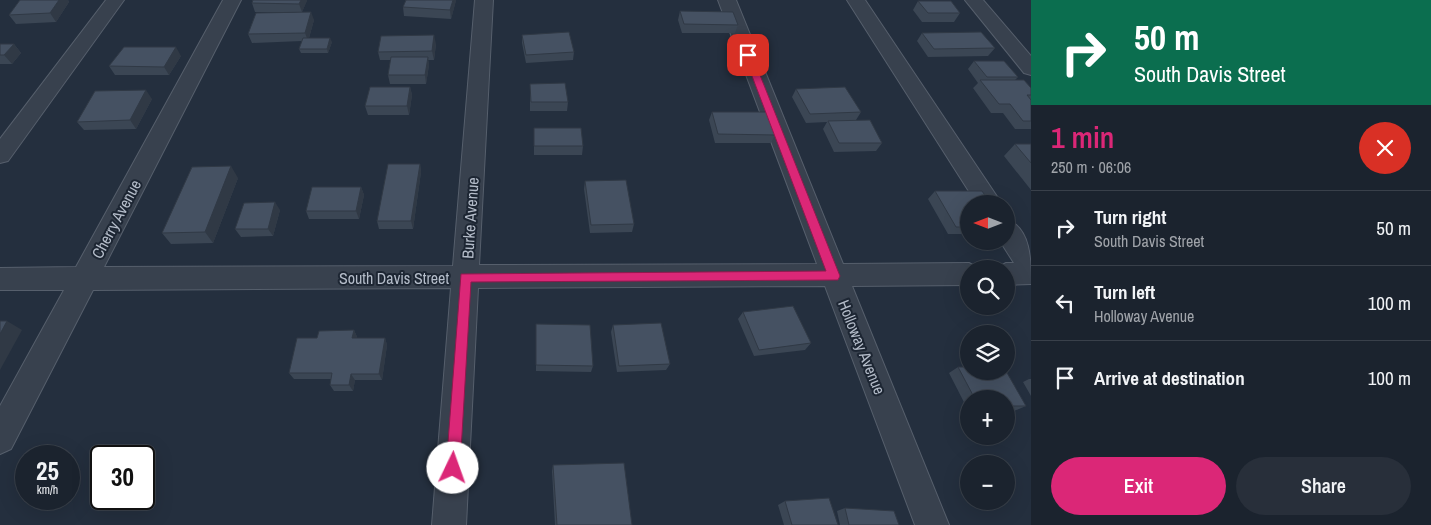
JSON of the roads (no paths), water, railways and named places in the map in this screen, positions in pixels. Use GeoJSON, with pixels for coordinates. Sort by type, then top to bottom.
{"type":"FeatureCollection","features":[{"type":"Feature","properties":{"kind":"street"},"geometry":{"type":"LineString","coordinates":[[0,155],[114,0]]}},
{"type":"Feature","properties":{"kind":"street","name":"Cherry Avenue"},"geometry":{"type":"LineString","coordinates":[[0,438],[232,0]]}},
{"type":"Feature","properties":{"kind":"street","name":"Burke Avenue"},"geometry":{"type":"LineString","coordinates":[[450,525],[484,0]]}},
{"type":"Feature","properties":{"kind":"street","name":"Holloway Avenue"},"geometry":{"type":"LineString","coordinates":[[727,0],[932,525]]}},
{"type":"Feature","properties":{"kind":"street"},"geometry":{"type":"LineString","coordinates":[[856,0],[984,195]]}},
{"type":"Feature","properties":{"kind":"street"},"geometry":{"type":"LineString","coordinates":[[974,0],[1024,52],[1031,69]]}},
{"type":"Feature","properties":{"kind":"street"},"geometry":{"type":"LineString","coordinates":[[1015,243],[1031,267]]}},
{"type":"Feature","properties":{"kind":"street"},"geometry":{"type":"LineString","coordinates":[[1015,274],[1031,273]]}},
{"type":"Feature","properties":{"kind":"street","name":"South Davis Street"},"geometry":{"type":"LineString","coordinates":[[0,279],[960,274]]}}]}
